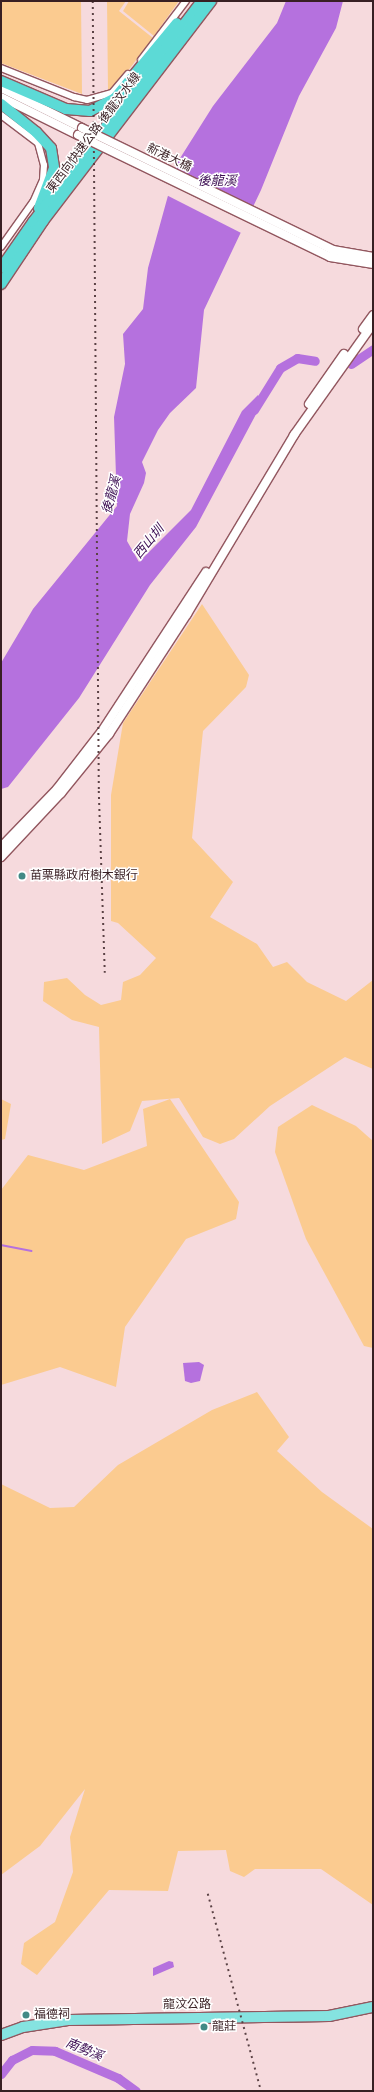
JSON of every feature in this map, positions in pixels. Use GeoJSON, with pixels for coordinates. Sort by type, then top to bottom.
{"type":"FeatureCollection","features":[{"type":"Feature","properties":{"kind":"highway"},"geometry":{"type":"LineString","coordinates":[[1,80],[66,109],[90,111],[115,98],[197,1]]}},
{"type":"Feature","properties":{"kind":"highway","name":"東西向快速公路 後龍汶水線"},"geometry":{"type":"LineString","coordinates":[[1,268],[33,222],[202,1]]}},
{"type":"Feature","properties":{"kind":"highway","name":"東西向快速公路 後龍汶水線"},"geometry":{"type":"LineString","coordinates":[[1,284],[43,222],[211,1]]}},
{"type":"Feature","properties":{"kind":"highway"},"geometry":{"type":"LineString","coordinates":[[1,104],[36,132],[51,148],[54,168],[33,222]]}},
{"type":"Feature","properties":{"kind":"main road","name":"龍汶公路"},"geometry":{"type":"LineString","coordinates":[[1,2035],[23,2028],[69,2020],[330,2016],[373,2007]]}},
{"type":"Feature","properties":{"kind":"street"},"geometry":{"type":"LineString","coordinates":[[1,68],[87,100],[112,93],[186,1]]}},
{"type":"Feature","properties":{"kind":"street"},"geometry":{"type":"LineString","coordinates":[[39,95],[46,86]]}},
{"type":"Feature","properties":{"kind":"street","name":"新港大橋"},"geometry":{"type":"LineString","coordinates":[[1,88],[80,131],[330,256],[373,264]]}},
{"type":"Feature","properties":{"kind":"street","name":"新港大橋"},"geometry":{"type":"LineString","coordinates":[[1,97],[80,131],[333,250],[373,257]]}},
{"type":"Feature","properties":{"kind":"street"},"geometry":{"type":"LineString","coordinates":[[1,115],[15,123],[38,143],[44,165],[42,180],[33,202],[1,247]]}},
{"type":"Feature","properties":{"kind":"street"},"geometry":{"type":"LineString","coordinates":[[1,847],[57,789],[102,731],[183,610],[290,433],[373,315]]}},
{"type":"Feature","properties":{"kind":"street"},"geometry":{"type":"LineString","coordinates":[[1,857],[61,793],[121,717],[187,614],[294,435],[373,324]]}},
{"type":"Feature","properties":{"kind":"shaded area"},"geometry":{"type":"Polygon","coordinates":[[[1,1],[81,1],[82,94],[1,63],[1,1]]]}},
{"type":"Feature","properties":{"kind":"shaded area"},"geometry":{"type":"Polygon","coordinates":[[[107,1],[126,1],[119,11],[153,38],[124,76],[108,91],[107,1]]]}},
{"type":"Feature","properties":{"kind":"shaded area"},"geometry":{"type":"Polygon","coordinates":[[[129,1],[179,1],[154,36],[123,11],[129,1]]]}},
{"type":"Feature","properties":{"kind":"shaded area"},"geometry":{"type":"Polygon","coordinates":[[[202,604],[249,675],[246,687],[203,731],[192,838],[233,882],[210,917],[257,944],[273,967],[287,962],[307,982],[346,1001],[373,980],[373,1069],[345,1057],[270,1106],[234,1139],[220,1144],[203,1137],[179,1098],[142,1101],[130,1131],[102,1144],[99,1027],[72,1020],[43,1001],[44,982],[67,978],[85,995],[101,1005],[121,1000],[123,982],[140,975],[156,958],[118,923],[111,921],[111,795],[123,723],[202,604]]]}},
{"type":"Feature","properties":{"kind":"shaded area"},"geometry":{"type":"Polygon","coordinates":[[[1,1099],[11,1104],[5,1139],[1,1140],[1,1099]]]}},
{"type":"Feature","properties":{"kind":"shaded area"},"geometry":{"type":"Polygon","coordinates":[[[170,1099],[239,1202],[236,1219],[186,1239],[125,1327],[116,1387],[60,1367],[1,1385],[1,1190],[28,1155],[84,1170],[147,1146],[143,1109],[170,1099]]]}},
{"type":"Feature","properties":{"kind":"shaded area"},"geometry":{"type":"Polygon","coordinates":[[[312,1105],[356,1126],[373,1141],[373,1348],[364,1346],[306,1239],[275,1152],[278,1127],[312,1105]]]}},
{"type":"Feature","properties":{"kind":"shaded area"},"geometry":{"type":"Polygon","coordinates":[[[257,1392],[289,1437],[277,1451],[322,1492],[373,1529],[373,1905],[321,1869],[255,1869],[244,1877],[230,1871],[226,1850],[178,1851],[168,1891],[109,1890],[37,1975],[21,1964],[24,1943],[55,1922],[73,1872],[70,1837],[85,1789],[40,1846],[1,1875],[1,1484],[50,1508],[74,1507],[118,1465],[212,1410],[257,1392]]]}},
{"type":"Feature","properties":{"kind":"water","name":"後龍溪"},"geometry":{"type":"Polygon","coordinates":[[[286,1],[343,1],[336,28],[299,96],[261,190],[204,310],[196,388],[170,413],[158,430],[142,462],[146,473],[144,483],[130,514],[127,541],[139,562],[191,510],[242,411],[258,395],[262,403],[196,527],[150,585],[79,698],[8,787],[1,789],[1,663],[33,609],[117,506],[114,417],[125,364],[123,334],[143,309],[148,268],[177,163],[213,106],[277,23],[286,1]]]}},
{"type":"Feature","properties":{"kind":"water"},"geometry":{"type":"Polygon","coordinates":[[[199,1362],[204,1365],[200,1381],[191,1383],[185,1381],[183,1363],[199,1362]]]}},
{"type":"Feature","properties":{"kind":"water"},"geometry":{"type":"Polygon","coordinates":[[[169,1961],[173,1962],[174,1967],[153,1976],[153,1968],[169,1961]]]}},
{"type":"Feature","properties":{"kind":"pier"},"geometry":{"type":"Polygon","coordinates":[[[171,176],[250,216],[242,233],[162,193],[171,176]]]}},
{"type":"Feature","properties":{"kind":"waterway","name":"西山圳"},"geometry":{"type":"LineString","coordinates":[[351,364],[373,349]]}},
{"type":"Feature","properties":{"kind":"waterway","name":"西山圳"},"geometry":{"type":"LineString","coordinates":[[254,410],[280,368],[297,358],[315,361]]}},
{"type":"Feature","properties":{"kind":"waterway"},"geometry":{"type":"LineString","coordinates":[[1,1245],[31,1251]]}},
{"type":"Feature","properties":{"kind":"waterway","name":"南勢溪"},"geometry":{"type":"LineString","coordinates":[[1,2074],[12,2060],[32,2050],[55,2051],[118,2078],[136,2091]]}},
{"type":"Feature","properties":{"kind":"railway"},"geometry":{"type":"LineString","coordinates":[[93,1],[99,791],[105,973]]}},
{"type":"Feature","properties":{"kind":"railway"},"geometry":{"type":"LineString","coordinates":[[208,1894],[261,2091]]}},
{"type":"Feature","properties":{"kind":"place","name":"苗栗縣政府樹木銀行"},"geometry":{"type":"Point","coordinates":[22,876]}},
{"type":"Feature","properties":{"kind":"place","name":"福德祠"},"geometry":{"type":"Point","coordinates":[26,2015]}},
{"type":"Feature","properties":{"kind":"place","name":"龍莊"},"geometry":{"type":"Point","coordinates":[204,2027]}}]}
